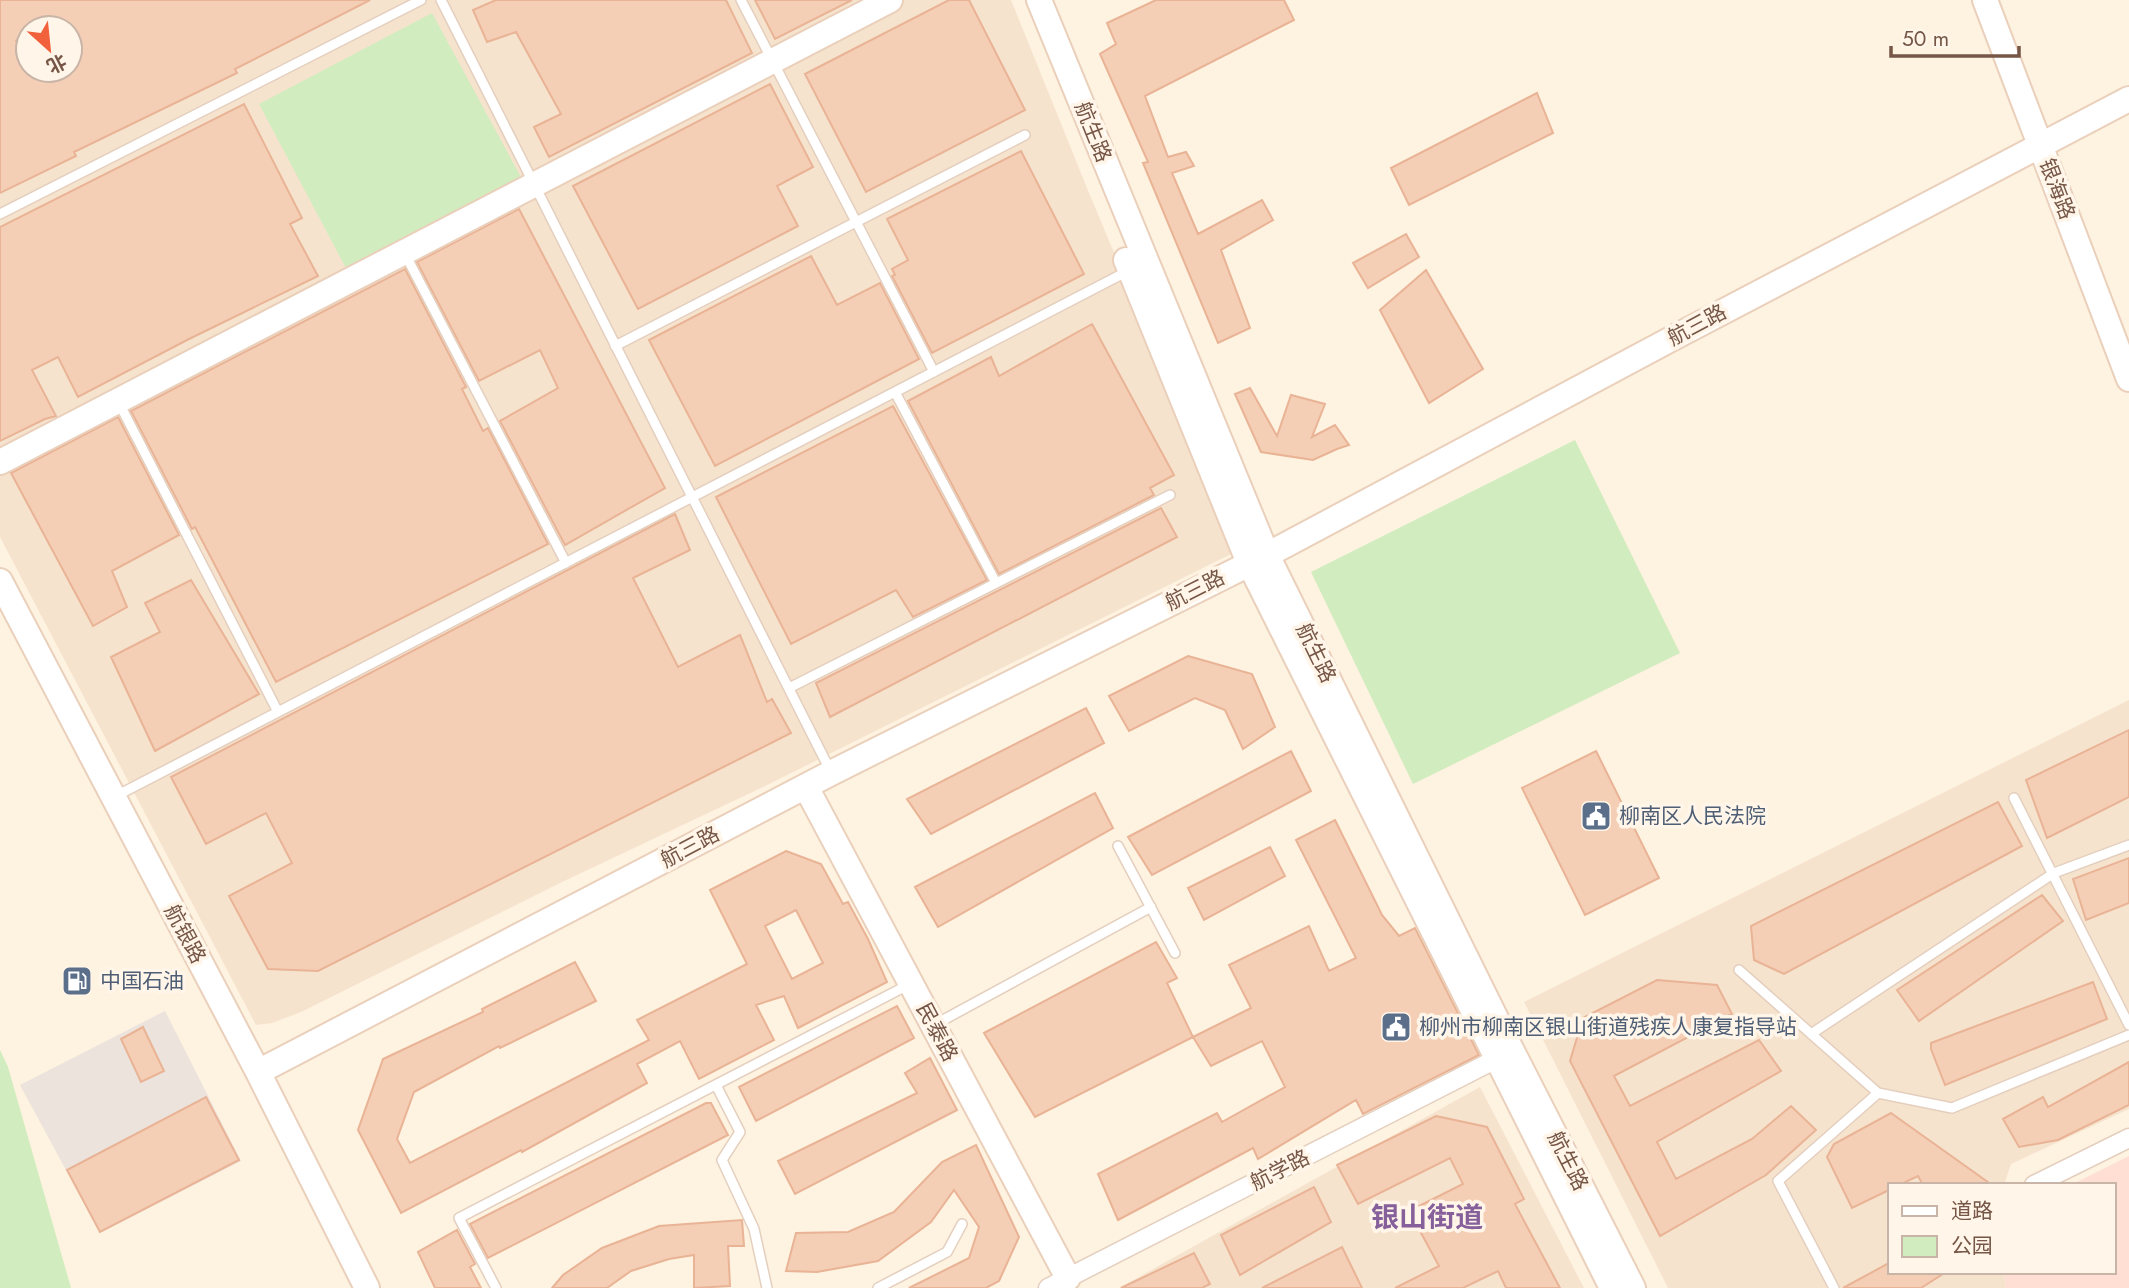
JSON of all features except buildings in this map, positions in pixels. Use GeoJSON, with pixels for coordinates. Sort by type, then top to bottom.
{"type":"FeatureCollection","features":[{"type":"Feature","properties":{"kind":"street"},"geometry":{"type":"LineString","coordinates":[[0,462],[890,0]]}},
{"type":"Feature","properties":{"kind":"street"},"geometry":{"type":"LineString","coordinates":[[1021,0],[1138,266],[1258,559],[1504,1055],[1612,1288]]}},
{"type":"Feature","properties":{"kind":"street","name":"航生路"},"geometry":{"type":"LineString","coordinates":[[1039,0],[1138,266]]}},
{"type":"Feature","properties":{"kind":"street","name":"银海路"},"geometry":{"type":"LineString","coordinates":[[1985,0],[2129,379]]}},
{"type":"Feature","properties":{"kind":"street","name":"航三路"},"geometry":{"type":"LineString","coordinates":[[258,1073],[831,773],[1258,559],[2129,99]]}},
{"type":"Feature","properties":{"kind":"street","name":"航银路"},"geometry":{"type":"LineString","coordinates":[[0,581],[258,1073],[367,1288]]}},
{"type":"Feature","properties":{"kind":"street","name":"民泰路"},"geometry":{"type":"LineString","coordinates":[[806,787],[933,1026],[1058,1283]]}},
{"type":"Feature","properties":{"kind":"street","name":"航生路"},"geometry":{"type":"LineString","coordinates":[[1504,1055],[1633,1288]]}},
{"type":"Feature","properties":{"kind":"street","name":"航学路"},"geometry":{"type":"LineString","coordinates":[[1058,1283],[1504,1055]]}},
{"type":"Feature","properties":{"kind":"street"},"geometry":{"type":"LineString","coordinates":[[2038,1183],[2129,1138]]}},
{"type":"Feature","properties":{"kind":"lane"},"geometry":{"type":"LineString","coordinates":[[0,214],[421,0]]}},
{"type":"Feature","properties":{"kind":"lane"},"geometry":{"type":"LineString","coordinates":[[441,0],[831,773]]}},
{"type":"Feature","properties":{"kind":"lane"},"geometry":{"type":"LineString","coordinates":[[741,0],[934,372]]}},
{"type":"Feature","properties":{"kind":"lane"},"geometry":{"type":"LineString","coordinates":[[615,345],[1025,135]]}},
{"type":"Feature","properties":{"kind":"lane"},"geometry":{"type":"LineString","coordinates":[[404,252],[566,563]]}},
{"type":"Feature","properties":{"kind":"lane"},"geometry":{"type":"LineString","coordinates":[[114,797],[1138,266]]}},
{"type":"Feature","properties":{"kind":"lane"},"geometry":{"type":"LineString","coordinates":[[895,392],[996,583]]}},
{"type":"Feature","properties":{"kind":"lane"},"geometry":{"type":"LineString","coordinates":[[118,401],[278,712]]}},
{"type":"Feature","properties":{"kind":"lane"},"geometry":{"type":"LineString","coordinates":[[789,688],[1170,495]]}},
{"type":"Feature","properties":{"kind":"lane"},"geometry":{"type":"LineString","coordinates":[[2014,798],[2129,1025]]}},
{"type":"Feature","properties":{"kind":"lane"},"geometry":{"type":"LineString","coordinates":[[1118,845],[1175,953]]}},
{"type":"Feature","properties":{"kind":"lane"},"geometry":{"type":"LineString","coordinates":[[1811,1034],[2054,873],[2129,845]]}},
{"type":"Feature","properties":{"kind":"lane"},"geometry":{"type":"LineString","coordinates":[[933,1026],[1151,907]]}},
{"type":"Feature","properties":{"kind":"lane"},"geometry":{"type":"LineString","coordinates":[[1739,970],[1878,1093],[1952,1108],[2129,1035]]}},
{"type":"Feature","properties":{"kind":"lane"},"geometry":{"type":"LineString","coordinates":[[496,1288],[459,1218],[911,983]]}},
{"type":"Feature","properties":{"kind":"lane"},"geometry":{"type":"LineString","coordinates":[[716,1084],[740,1132],[722,1160],[754,1229],[767,1288]]}},
{"type":"Feature","properties":{"kind":"lane"},"geometry":{"type":"LineString","coordinates":[[1834,1288],[1778,1181],[1878,1093]]}},
{"type":"Feature","properties":{"kind":"lane"},"geometry":{"type":"LineString","coordinates":[[878,1288],[947,1252],[962,1224]]}},
{"type":"Feature","properties":{"kind":"shaded area"},"geometry":{"type":"Polygon","coordinates":[[[0,0],[1011,0],[1239,550],[761,788],[562,882],[301,1012],[272,1023],[256,1025],[0,537],[0,0]]]}},
{"type":"Feature","properties":{"kind":"shaded area"},"geometry":{"type":"Polygon","coordinates":[[[2129,700],[2129,1109],[2011,1164],[2005,1183],[1888,1183],[1888,1274],[2004,1274],[2006,1288],[1668,1288],[1524,1002],[2129,700]]]}},
{"type":"Feature","properties":{"kind":"shaded area"},"geometry":{"type":"Polygon","coordinates":[[[165,1011],[241,1161],[100,1233],[20,1085],[165,1011]]]}},
{"type":"Feature","properties":{"kind":"shaded area"},"geometry":{"type":"Polygon","coordinates":[[[1480,1087],[1584,1288],[1119,1288],[1480,1087]]]}},
{"type":"Feature","properties":{"kind":"shaded area"},"geometry":{"type":"Polygon","coordinates":[[[2129,1156],[2129,1288],[2006,1288],[2004,1274],[2115,1274],[2115,1183],[2075,1183],[2129,1156]]]}},
{"type":"Feature","properties":{"kind":"green space"},"geometry":{"type":"Polygon","coordinates":[[[432,13],[523,181],[348,272],[259,104],[432,13]]]}},
{"type":"Feature","properties":{"kind":"green space"},"geometry":{"type":"Polygon","coordinates":[[[1575,440],[1680,653],[1413,784],[1311,572],[1575,440]]]}},
{"type":"Feature","properties":{"kind":"green space"},"geometry":{"type":"Polygon","coordinates":[[[0,1050],[8,1067],[71,1288],[0,1288],[0,1050]]]}},
{"type":"Feature","properties":{"kind":"place","name":"柳南区人民法院"},"geometry":{"type":"Point","coordinates":[1596,816]}},
{"type":"Feature","properties":{"kind":"place","name":"中国石油"},"geometry":{"type":"Point","coordinates":[77,981]}},
{"type":"Feature","properties":{"kind":"place","name":"柳州市柳南区银山街道残疾人康复指导站"},"geometry":{"type":"Point","coordinates":[1396,1027]}},
{"type":"Feature","properties":{"kind":"district","name":"银山街道"},"geometry":{"type":"Point","coordinates":[1427,1217]}}]}
